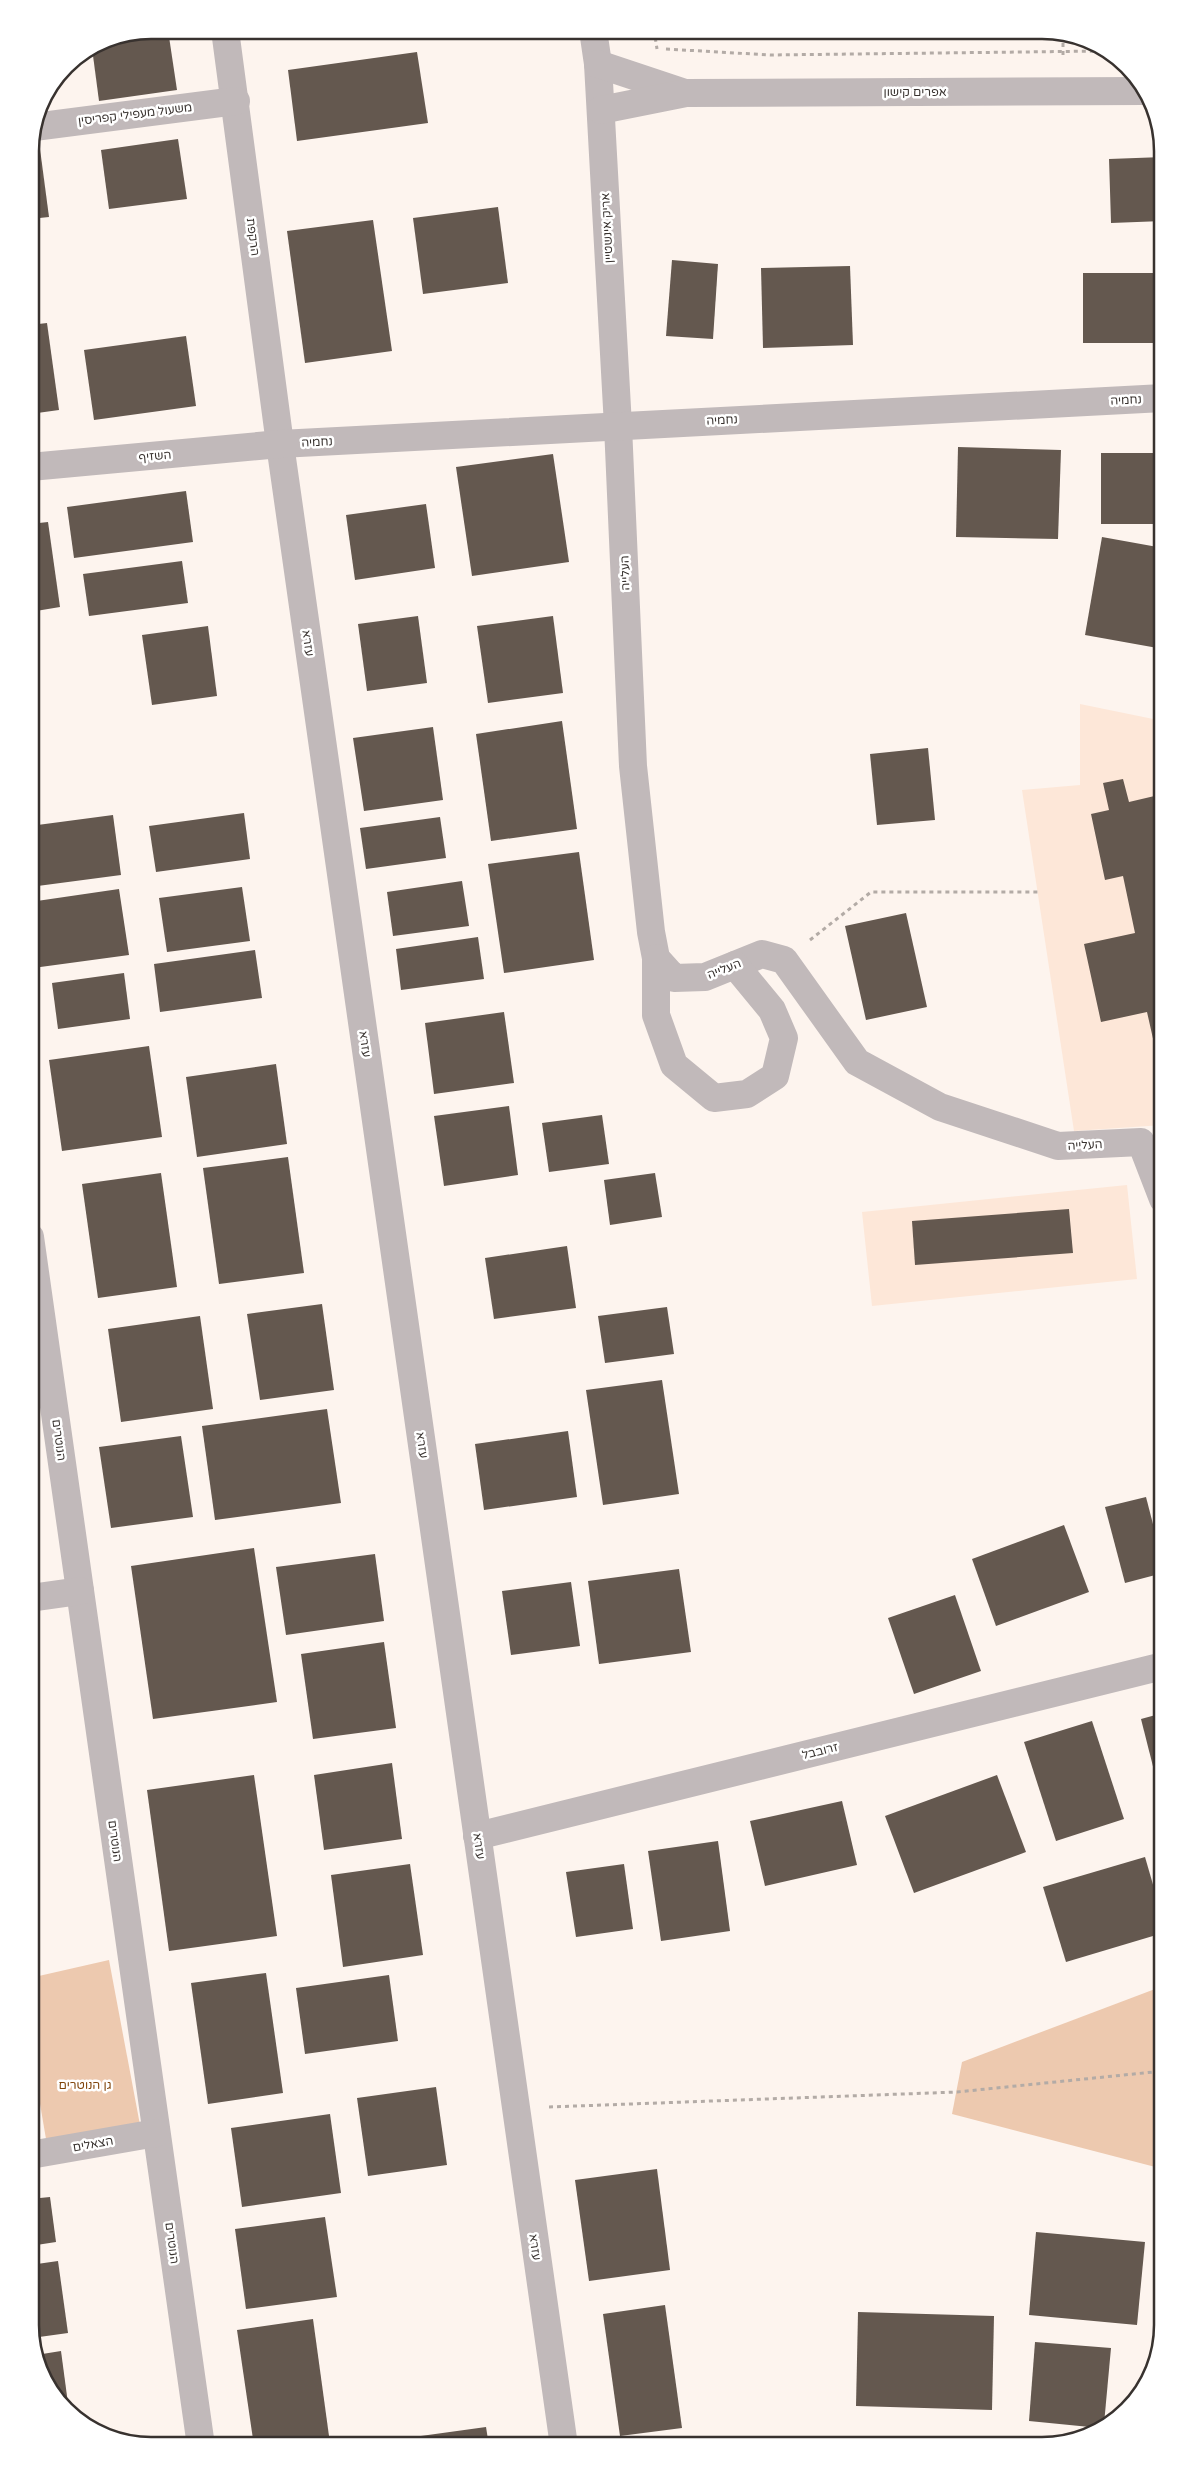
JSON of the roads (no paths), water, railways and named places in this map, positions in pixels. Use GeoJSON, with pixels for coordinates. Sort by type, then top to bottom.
{"type":"FeatureCollection","features":[{"type":"Feature","properties":{"kind":"street","name":"הרקפת"},"geometry":{"type":"LineString","coordinates":[[226,39],[280,444]]}},
{"type":"Feature","properties":{"kind":"street","name":"אריק אינשטיין"},"geometry":{"type":"LineString","coordinates":[[594,39],[601,110],[618,426]]}},
{"type":"Feature","properties":{"kind":"street","name":"אפרים קישון"},"geometry":{"type":"LineString","coordinates":[[598,64],[686,93]]}},
{"type":"Feature","properties":{"kind":"street","name":"אפרים קישון"},"geometry":{"type":"LineString","coordinates":[[601,110],[686,93],[1137,91]]}},
{"type":"Feature","properties":{"kind":"street","name":"משעול מעפילי קפריסין"},"geometry":{"type":"LineString","coordinates":[[42,125],[236,101]]}},
{"type":"Feature","properties":{"kind":"street","name":"נחמיה"},"geometry":{"type":"LineString","coordinates":[[280,444],[1154,398]]}},
{"type":"Feature","properties":{"kind":"street","name":"העלייה"},"geometry":{"type":"LineString","coordinates":[[618,426],[633,766],[651,932],[656,958],[674,978],[705,977],[762,954],[784,960],[857,1062],[940,1107],[1058,1146],[1141,1142],[1154,1176]]}},
{"type":"Feature","properties":{"kind":"street","name":"השזיף"},"geometry":{"type":"LineString","coordinates":[[39,466],[280,444]]}},
{"type":"Feature","properties":{"kind":"street","name":"עזרא"},"geometry":{"type":"LineString","coordinates":[[280,444],[563,2437]]}},
{"type":"Feature","properties":{"kind":"street"},"geometry":{"type":"LineString","coordinates":[[656,958],[656,1015],[674,1065],[714,1098],[747,1094],[775,1076],[784,1038],[772,1010],[735,965]]}},
{"type":"Feature","properties":{"kind":"street","name":"הנוטרים"},"geometry":{"type":"LineString","coordinates":[[39,1301],[200,2437]]}},
{"type":"Feature","properties":{"kind":"street"},"geometry":{"type":"LineString","coordinates":[[39,1597],[80,1591]]}},
{"type":"Feature","properties":{"kind":"street","name":"זרובבל"},"geometry":{"type":"LineString","coordinates":[[477,1836],[1154,1668]]}},
{"type":"Feature","properties":{"kind":"street","name":"הצאלים"},"geometry":{"type":"LineString","coordinates":[[39,2153],[156,2133]]}},
{"type":"Feature","properties":{"kind":"park label","name":"גן הנוטרים"},"geometry":{"type":"Point","coordinates":[85,2085]}}]}
